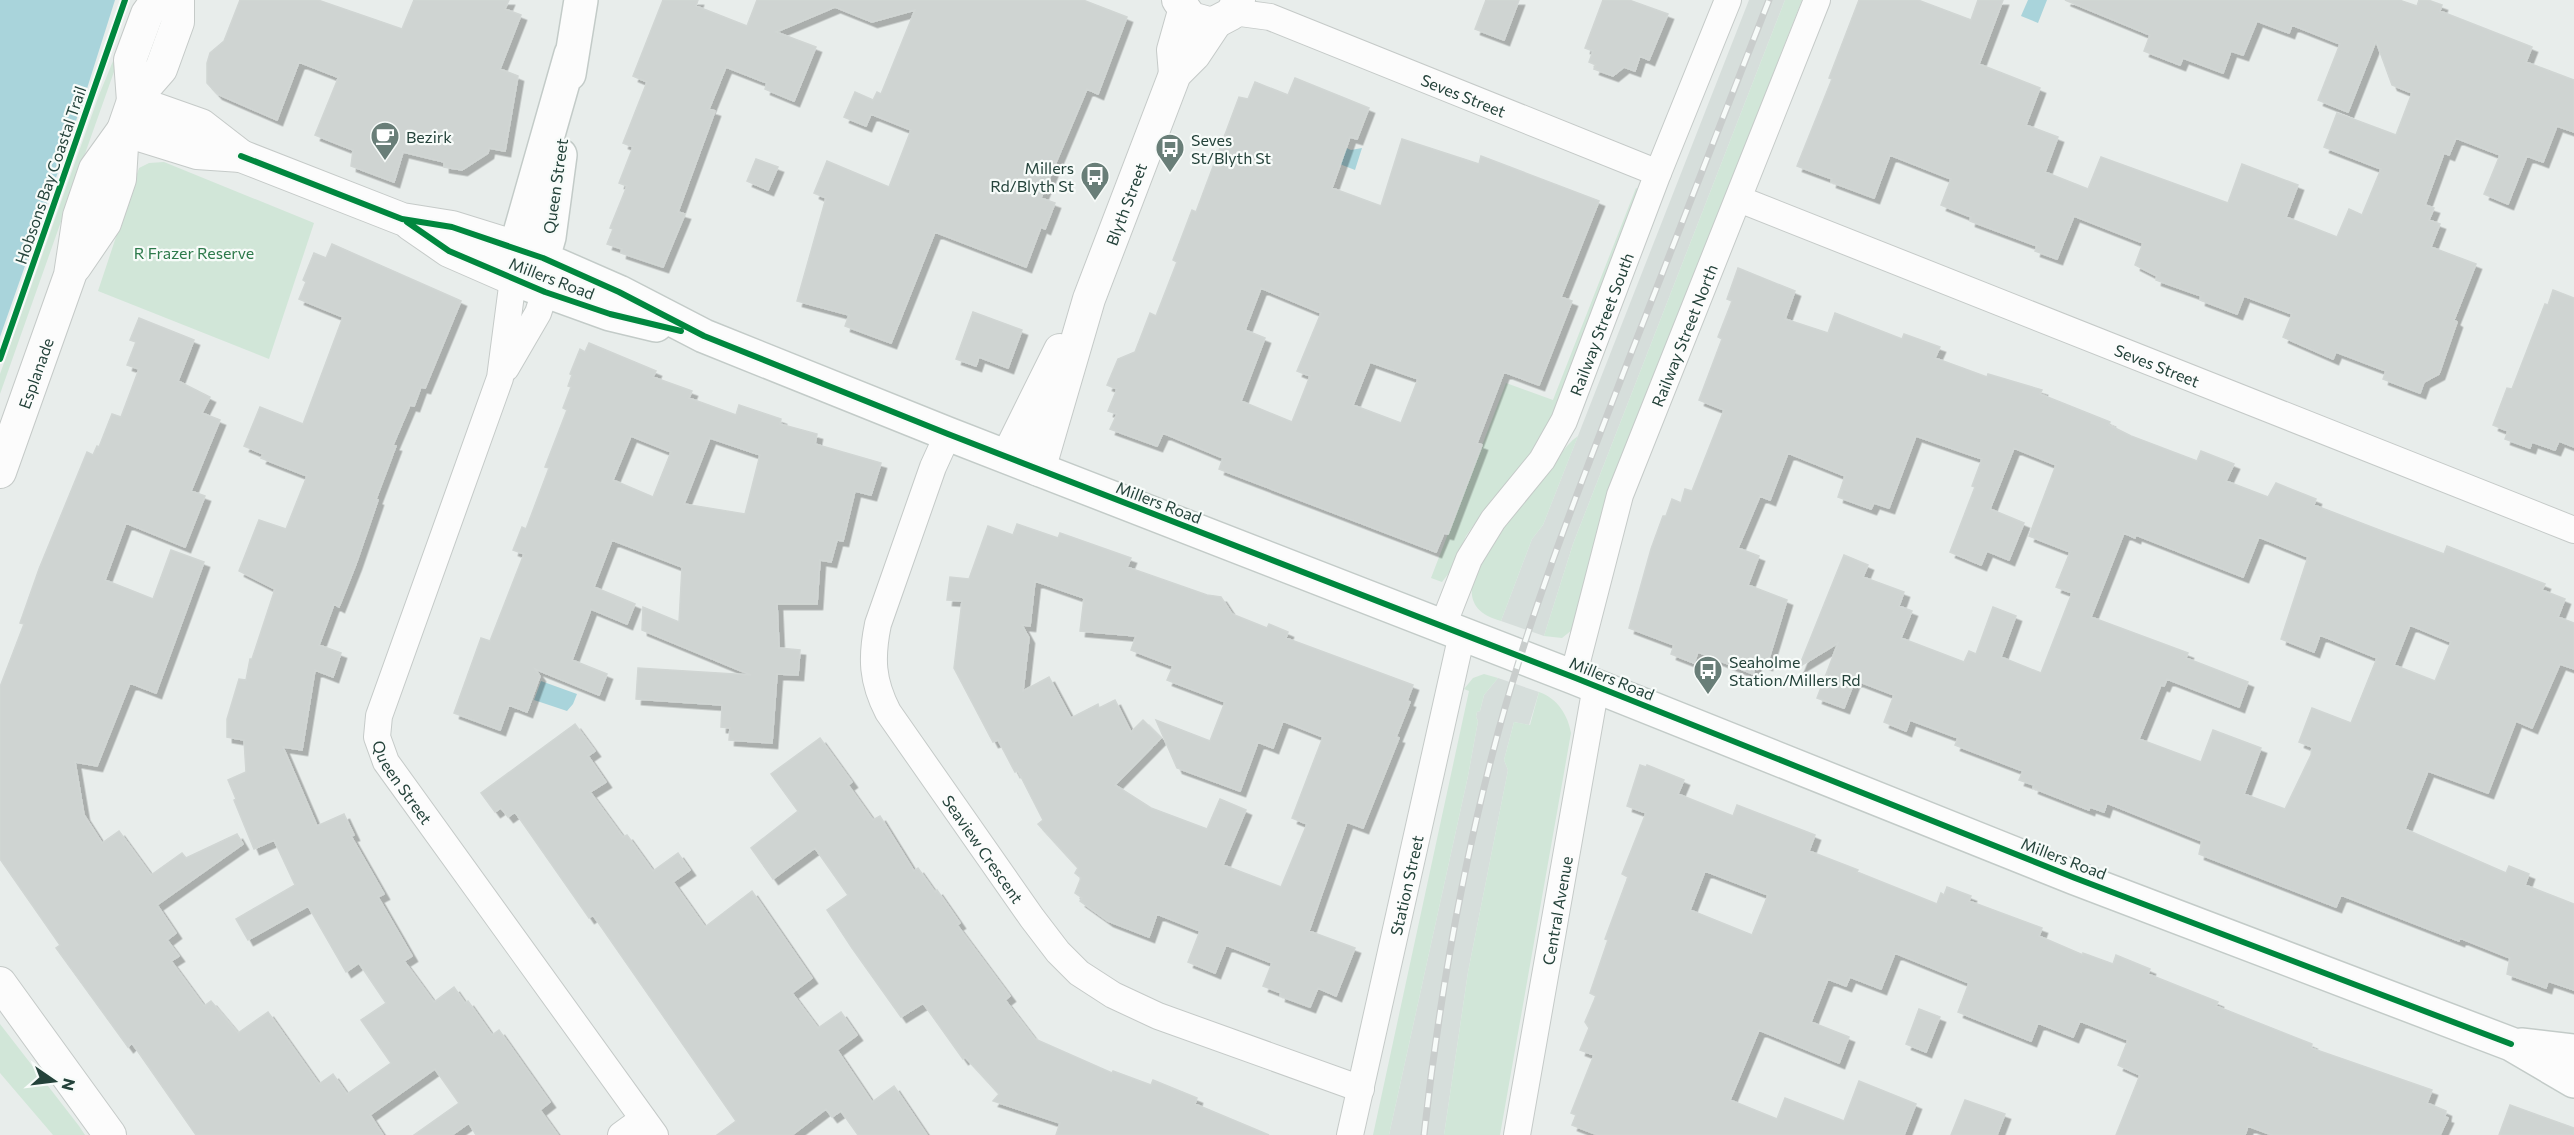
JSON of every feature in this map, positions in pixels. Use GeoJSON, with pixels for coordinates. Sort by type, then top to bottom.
{"type":"FeatureCollection","features":[{"type":"Feature","properties":{"kind":"main road","name":"Queen Street"},"geometry":{"type":"LineString","coordinates":[[545,292],[541,273],[524,261],[549,237],[571,54],[581,0]]}},
{"type":"Feature","properties":{"kind":"main road","name":"Millers Road"},"geometry":{"type":"LineString","coordinates":[[524,261],[619,292],[704,336],[948,434],[1584,681],[2064,873],[2511,1044],[2574,1082]]}},
{"type":"Feature","properties":{"kind":"main road","name":"Millers Road"},"geometry":{"type":"LineString","coordinates":[[545,292],[610,314],[704,336]]}},
{"type":"Feature","properties":{"kind":"main road","name":"Millers Road"},"geometry":{"type":"LineString","coordinates":[[2511,1044],[2574,1051]]}},
{"type":"Feature","properties":{"kind":"street","name":"Esplanade"},"geometry":{"type":"LineString","coordinates":[[0,472],[70,275],[105,223],[120,179],[123,130],[133,100],[130,60],[147,14],[157,0]]}},
{"type":"Feature","properties":{"kind":"street","name":"Esplanade"},"geometry":{"type":"LineString","coordinates":[[133,100],[161,69],[178,22],[178,0]]}},
{"type":"Feature","properties":{"kind":"street","name":"Railway Street South"},"geometry":{"type":"LineString","coordinates":[[1452,631],[1458,583],[1482,537],[1553,444],[1728,0]]}},
{"type":"Feature","properties":{"kind":"street","name":"Railway Street North"},"geometry":{"type":"LineString","coordinates":[[1584,681],[1620,495],[1817,0]]}},
{"type":"Feature","properties":{"kind":"street"},"geometry":{"type":"LineString","coordinates":[[1181,6],[1201,23],[1242,10]]}},
{"type":"Feature","properties":{"kind":"street","name":"Blyth Street"},"geometry":{"type":"LineString","coordinates":[[1175,74],[1173,50],[1181,6]]}},
{"type":"Feature","properties":{"kind":"street","name":"Seves Street"},"geometry":{"type":"LineString","coordinates":[[1242,10],[1658,173]]}},
{"type":"Feature","properties":{"kind":"street","name":"Blyth Street"},"geometry":{"type":"LineString","coordinates":[[1039,470],[1089,299],[1175,74],[1242,10]]}},
{"type":"Feature","properties":{"kind":"street","name":"Millers Road"},"geometry":{"type":"LineString","coordinates":[[133,100],[201,125],[241,156],[402,219],[452,227],[524,261]]}},
{"type":"Feature","properties":{"kind":"street","name":"Millers Road"},"geometry":{"type":"LineString","coordinates":[[123,130],[197,153],[241,156]]}},
{"type":"Feature","properties":{"kind":"street","name":"Seves Street"},"geometry":{"type":"LineString","coordinates":[[1739,199],[2574,530]]}},
{"type":"Feature","properties":{"kind":"street","name":"Queen Street"},"geometry":{"type":"LineString","coordinates":[[524,261],[500,378],[379,716],[377,737],[386,762],[649,1127]]}},
{"type":"Feature","properties":{"kind":"street","name":"Queen Street"},"geometry":{"type":"LineString","coordinates":[[500,378],[538,313],[545,292]]}},
{"type":"Feature","properties":{"kind":"street","name":"Blyth Street"},"geometry":{"type":"LineString","coordinates":[[1007,457],[1037,393],[1089,299]]}},
{"type":"Feature","properties":{"kind":"street","name":"Seaview Crescent"},"geometry":{"type":"LineString","coordinates":[[948,434],[878,624],[872,651],[873,671],[878,692],[888,712],[1032,918],[1058,952],[1079,973],[1113,995],[1158,1016],[1361,1089]]}},
{"type":"Feature","properties":{"kind":"street","name":"Station Street"},"geometry":{"type":"LineString","coordinates":[[1350,1135],[1452,631]]}},
{"type":"Feature","properties":{"kind":"street","name":"Central Avenue"},"geometry":{"type":"LineString","coordinates":[[1517,1135],[1584,681]]}},
{"type":"Feature","properties":{"kind":"street"},"geometry":{"type":"LineString","coordinates":[[0,983],[110,1135]]}},
{"type":"Feature","properties":{"kind":"street"},"geometry":{"type":"LineString","coordinates":[[621,1135],[649,1127]]}},
{"type":"Feature","properties":{"kind":"shaded area"},"geometry":{"type":"Polygon","coordinates":[[[1749,0],[1785,0],[1573,544],[1544,636],[1501,621],[1532,539],[1543,525],[1749,0]]]}},
{"type":"Feature","properties":{"kind":"shaded area"},"geometry":{"type":"Polygon","coordinates":[[[1498,678],[1539,692],[1529,725],[1514,722],[1504,760],[1508,770],[1468,972],[1444,1135],[1389,1135],[1468,776],[1478,721],[1477,712],[1480,711],[1484,695],[1498,678]]]}},
{"type":"Feature","properties":{"kind":"green space"},"geometry":{"type":"Polygon","coordinates":[[[1785,0],[1802,0],[1604,505],[1572,630],[1562,638],[1544,636],[1573,544],[1785,0]]]}},
{"type":"Feature","properties":{"kind":"green space"},"geometry":{"type":"Polygon","coordinates":[[[125,32],[127,35],[0,394],[0,374],[99,95],[125,32]]]}},
{"type":"Feature","properties":{"kind":"green space","name":"R Frazer Reserve"},"geometry":{"type":"Polygon","coordinates":[[[164,162],[314,223],[269,359],[98,291],[139,168],[149,163],[164,162]]]}},
{"type":"Feature","properties":{"kind":"green space"},"geometry":{"type":"Polygon","coordinates":[[[1636,188],[1639,205],[1546,435],[1512,481],[1493,498],[1466,536],[1452,569],[1442,582],[1431,578],[1506,383],[1553,400],[1636,188]]]}},
{"type":"Feature","properties":{"kind":"green space"},"geometry":{"type":"Polygon","coordinates":[[[1578,436],[1543,525],[1532,539],[1501,621],[1480,611],[1472,596],[1474,577],[1483,556],[1562,452],[1578,436]]]}},
{"type":"Feature","properties":{"kind":"green space"},"geometry":{"type":"Polygon","coordinates":[[[1484,674],[1498,678],[1484,695],[1480,711],[1477,712],[1478,721],[1468,776],[1389,1135],[1373,1135],[1469,691],[1464,689],[1473,678],[1484,674]]]}},
{"type":"Feature","properties":{"kind":"green space"},"geometry":{"type":"Polygon","coordinates":[[[1539,692],[1551,698],[1561,708],[1571,733],[1500,1135],[1444,1135],[1468,972],[1508,770],[1504,760],[1514,722],[1530,725],[1539,692]]]}},
{"type":"Feature","properties":{"kind":"green space"},"geometry":{"type":"Polygon","coordinates":[[[0,1024],[85,1135],[53,1135],[0,1073],[0,1024]]]}},
{"type":"Feature","properties":{"kind":"water"},"geometry":{"type":"Polygon","coordinates":[[[0,0],[115,0],[84,98],[0,337],[0,0]]]}},
{"type":"Feature","properties":{"kind":"water"},"geometry":{"type":"Polygon","coordinates":[[[2028,0],[2047,0],[2038,23],[2021,16],[2028,0]]]}},
{"type":"Feature","properties":{"kind":"water"},"geometry":{"type":"Polygon","coordinates":[[[1326,139],[1351,150],[1362,148],[1355,170],[1319,156],[1326,139]]]}},
{"type":"Feature","properties":{"kind":"water"},"geometry":{"type":"Polygon","coordinates":[[[541,681],[577,694],[567,711],[534,700],[541,681]]]}},
{"type":"Feature","properties":{"kind":"building"},"geometry":{"type":"Polygon","coordinates":[[[240,0],[318,0],[402,29],[414,0],[509,0],[505,9],[521,15],[500,69],[518,76],[505,151],[489,148],[488,153],[462,170],[444,167],[444,162],[403,152],[394,182],[351,166],[353,150],[315,135],[339,76],[299,62],[277,120],[217,94],[207,83],[207,63],[210,53],[224,41],[240,0]]]}},
{"type":"Feature","properties":{"kind":"building"},"geometry":{"type":"Polygon","coordinates":[[[663,0],[698,0],[696,6],[747,26],[757,0],[1083,0],[1127,17],[1098,94],[1087,89],[1041,198],[1055,203],[1045,229],[1041,227],[1026,267],[935,232],[891,343],[845,326],[849,315],[797,301],[826,198],[814,193],[827,161],[889,187],[911,130],[871,114],[866,126],[844,117],[855,92],[873,100],[877,92],[881,94],[915,10],[872,22],[835,7],[776,32],[816,47],[794,101],[765,89],[767,83],[726,67],[709,109],[715,111],[678,212],[685,214],[663,267],[621,253],[622,249],[607,244],[613,229],[610,228],[627,186],[619,183],[633,147],[623,143],[647,82],[633,76],[663,0]]]}},
{"type":"Feature","properties":{"kind":"building"},"geometry":{"type":"Polygon","coordinates":[[[1486,0],[1519,0],[1504,40],[1475,29],[1486,0]]]}},
{"type":"Feature","properties":{"kind":"building"},"geometry":{"type":"Polygon","coordinates":[[[1603,0],[1629,0],[1668,14],[1649,60],[1640,56],[1635,71],[1624,67],[1613,76],[1594,69],[1596,65],[1589,62],[1593,51],[1585,48],[1603,0]]]}},
{"type":"Feature","properties":{"kind":"building"},"geometry":{"type":"Polygon","coordinates":[[[1859,0],[1918,0],[1971,20],[1978,0],[2003,0],[1979,64],[2040,88],[2026,125],[2058,137],[2045,172],[2088,189],[2101,157],[2228,203],[2242,164],[2298,185],[2286,217],[2337,237],[2349,209],[2362,215],[2381,169],[2324,147],[2337,113],[2396,135],[2412,93],[2392,85],[2376,41],[2348,112],[2318,100],[2340,44],[2292,25],[2289,33],[2257,21],[2243,55],[2231,51],[2223,73],[2183,58],[2180,65],[2144,51],[2150,35],[2065,0],[2399,0],[2417,6],[2419,0],[2428,0],[2442,5],[2440,11],[2532,47],[2526,62],[2574,80],[2574,132],[2557,126],[2543,162],[2527,156],[2508,204],[2484,194],[2500,155],[2456,138],[2449,155],[2444,153],[2425,205],[2434,208],[2429,220],[2440,224],[2431,247],[2476,264],[2454,320],[2457,322],[2439,374],[2424,382],[2420,393],[2383,379],[2386,371],[2336,352],[2333,359],[2283,337],[2292,314],[2244,296],[2237,314],[2200,300],[2201,296],[2156,280],[2157,276],[2135,265],[2143,243],[2074,216],[2057,259],[2035,251],[2037,246],[1970,221],[1971,217],[1941,205],[1951,179],[1890,155],[1874,198],[1797,166],[1832,79],[1829,78],[1859,0]]]}},
{"type":"Feature","properties":{"kind":"building"},"geometry":{"type":"Polygon","coordinates":[[[1295,78],[1369,108],[1357,139],[1350,137],[1332,188],[1381,206],[1402,139],[1479,164],[1481,156],[1599,201],[1561,297],[1572,301],[1539,385],[1504,372],[1477,443],[1482,445],[1448,534],[1444,533],[1436,552],[1219,469],[1223,458],[1163,433],[1157,446],[1110,429],[1117,414],[1108,411],[1117,389],[1107,385],[1118,359],[1135,352],[1150,313],[1156,316],[1177,262],[1173,260],[1192,210],[1196,212],[1239,97],[1248,99],[1255,82],[1288,95],[1295,78]],[[1261,288],[1245,330],[1265,338],[1241,401],[1292,422],[1310,376],[1297,371],[1321,313],[1261,288]],[[1370,362],[1353,405],[1401,423],[1418,379],[1370,362]]]}},
{"type":"Feature","properties":{"kind":"building"},"geometry":{"type":"Polygon","coordinates":[[[756,159],[778,167],[768,190],[747,181],[756,159]]]}},
{"type":"Feature","properties":{"kind":"building"},"geometry":{"type":"Polygon","coordinates":[[[332,244],[461,301],[425,388],[421,387],[414,406],[410,405],[393,445],[396,446],[376,499],[378,500],[356,564],[339,607],[334,604],[319,645],[341,653],[333,677],[315,670],[302,750],[283,747],[317,826],[344,814],[354,835],[351,836],[384,894],[378,897],[412,956],[404,961],[434,1002],[454,987],[465,1003],[468,1001],[492,1035],[499,1030],[550,1102],[540,1110],[558,1135],[476,1135],[469,1123],[452,1135],[414,1135],[459,1103],[435,1069],[370,1115],[383,1135],[196,1135],[132,1043],[128,1047],[56,948],[60,945],[0,859],[0,687],[24,624],[20,623],[39,569],[87,452],[93,455],[97,446],[99,447],[112,414],[121,417],[139,369],[127,365],[136,342],[130,340],[139,318],[194,340],[178,381],[210,397],[202,413],[220,420],[191,491],[205,496],[185,547],[126,523],[105,580],[153,599],[171,550],[204,562],[156,693],[130,683],[97,766],[75,762],[84,815],[102,843],[119,831],[151,875],[182,853],[186,858],[237,834],[243,844],[157,905],[176,933],[167,940],[179,956],[171,961],[204,1006],[211,1001],[238,1033],[268,1012],[319,1084],[333,1074],[347,1094],[391,1063],[361,1020],[386,1003],[359,963],[346,972],[308,906],[248,940],[236,919],[295,885],[274,840],[254,849],[228,780],[246,772],[244,740],[227,737],[227,719],[239,679],[246,680],[250,659],[252,659],[275,589],[239,571],[259,520],[286,529],[307,476],[261,458],[263,454],[244,446],[260,407],[303,424],[343,317],[299,299],[306,282],[303,280],[314,253],[326,258],[332,244]]]}},
{"type":"Feature","properties":{"kind":"building"},"geometry":{"type":"Polygon","coordinates":[[[1738,268],[1795,291],[1785,319],[1828,333],[1835,313],[1902,339],[1904,334],[1940,347],[1935,358],[1987,377],[1988,374],[2042,390],[2040,394],[2110,422],[2109,425],[2131,436],[2197,461],[2201,451],[2234,464],[2226,481],[2268,497],[2276,483],[2316,499],[2314,505],[2382,531],[2444,554],[2447,546],[2545,584],[2542,590],[2565,599],[2558,617],[2574,623],[2574,669],[2560,664],[2532,728],[2516,721],[2488,793],[2428,771],[2405,829],[2506,873],[2509,866],[2529,874],[2525,885],[2574,904],[2574,990],[2548,981],[2546,988],[2507,974],[2510,958],[2460,938],[2459,941],[2341,895],[2336,907],[2199,854],[2202,841],[2107,803],[2104,812],[2090,807],[2089,810],[2033,788],[2034,785],[2019,780],[2023,771],[1955,745],[1958,738],[1910,720],[1906,731],[1884,722],[1894,695],[1855,680],[1844,708],[1817,698],[1838,643],[1799,667],[1844,555],[1868,565],[1863,577],[1904,592],[1899,606],[1912,611],[1901,638],[1964,662],[1969,651],[1976,654],[1993,607],[2016,616],[2001,657],[2041,673],[2072,593],[2056,587],[2070,552],[2029,536],[2056,465],[2014,448],[1990,509],[2024,523],[2009,560],[1987,551],[1981,565],[1950,552],[1975,487],[1972,486],[1982,459],[1916,436],[1889,508],[1874,503],[1871,509],[1838,497],[1845,476],[1788,453],[1770,500],[1760,496],[1738,548],[1759,556],[1748,585],[1787,600],[1767,665],[1757,661],[1753,674],[1698,652],[1694,663],[1671,654],[1674,645],[1629,628],[1651,549],[1663,516],[1666,516],[1672,499],[1681,503],[1685,489],[1692,491],[1724,410],[1699,400],[1722,339],[1718,337],[1732,301],[1727,299],[1738,268]],[[2124,533],[2091,617],[2188,653],[2186,658],[2248,682],[2239,707],[2167,679],[2164,686],[2161,685],[2139,739],[2201,762],[2213,730],[2261,748],[2244,794],[2285,809],[2311,755],[2312,747],[2299,742],[2312,708],[2351,723],[2377,658],[2320,635],[2314,652],[2281,639],[2308,557],[2259,537],[2243,577],[2136,535],[2135,538],[2124,533]],[[2410,625],[2394,665],[2435,681],[2451,642],[2410,625]]]}},
{"type":"Feature","properties":{"kind":"building"},"geometry":{"type":"Polygon","coordinates":[[[2553,290],[2574,298],[2574,447],[2559,441],[2555,450],[2532,442],[2530,448],[2505,439],[2508,431],[2493,425],[2507,388],[2512,389],[2545,304],[2548,305],[2553,290]]]}},
{"type":"Feature","properties":{"kind":"building"},"geometry":{"type":"Polygon","coordinates":[[[973,312],[1022,330],[1008,368],[979,357],[976,366],[956,359],[973,312]]]}},
{"type":"Feature","properties":{"kind":"building"},"geometry":{"type":"Polygon","coordinates":[[[589,343],[656,371],[653,377],[692,391],[689,398],[736,415],[739,405],[781,419],[780,424],[817,434],[815,444],[881,463],[871,495],[855,491],[843,541],[837,540],[831,562],[820,560],[817,604],[777,604],[779,648],[800,650],[798,675],[777,674],[772,743],[729,740],[730,728],[721,727],[722,705],[636,699],[638,668],[751,675],[642,630],[643,607],[679,622],[682,567],[612,540],[594,587],[635,604],[627,624],[591,609],[572,660],[607,674],[599,695],[535,669],[540,676],[527,712],[509,705],[500,730],[454,713],[481,638],[490,641],[524,554],[513,550],[522,527],[526,529],[549,468],[545,467],[567,410],[563,408],[571,387],[568,386],[572,375],[570,374],[580,349],[585,352],[589,343]],[[631,436],[613,480],[653,497],[671,452],[631,436]],[[710,438],[684,504],[745,514],[760,455],[710,438]]]}},
{"type":"Feature","properties":{"kind":"building"},"geometry":{"type":"Polygon","coordinates":[[[1017,524],[1058,538],[1060,533],[1131,558],[1127,567],[1207,595],[1221,597],[1232,614],[1267,628],[1269,624],[1288,632],[1286,638],[1413,685],[1407,701],[1410,702],[1396,737],[1399,738],[1363,828],[1347,822],[1309,931],[1355,948],[1336,996],[1318,988],[1310,1007],[1280,996],[1281,993],[1263,986],[1272,963],[1226,945],[1215,973],[1188,962],[1200,931],[1157,914],[1149,937],[1108,921],[1080,901],[1082,898],[1075,893],[1081,878],[1075,873],[1078,868],[1038,824],[1043,820],[1018,771],[1015,772],[998,740],[993,742],[954,668],[962,601],[947,600],[950,577],[969,579],[988,526],[1013,535],[1017,524]],[[1035,581],[1030,626],[1022,625],[1029,638],[1023,691],[1049,677],[1071,718],[1098,704],[1099,708],[1115,700],[1131,732],[1143,720],[1161,738],[1115,785],[1151,808],[1207,829],[1220,799],[1246,810],[1223,865],[1281,887],[1307,824],[1292,818],[1323,737],[1283,721],[1273,748],[1258,742],[1240,791],[1177,768],[1156,720],[1210,741],[1225,702],[1167,680],[1173,666],[1131,650],[1136,636],[1080,631],[1084,598],[1035,581]]]}},
{"type":"Feature","properties":{"kind":"building"},"geometry":{"type":"Polygon","coordinates":[[[575,724],[595,751],[588,756],[606,782],[590,792],[623,837],[627,835],[653,871],[678,853],[690,870],[673,882],[705,927],[752,891],[812,978],[792,993],[818,1028],[841,1012],[857,1035],[837,1050],[872,1102],[894,1086],[927,1135],[858,1135],[841,1111],[832,1117],[826,1109],[792,1135],[717,1135],[736,1121],[593,915],[589,918],[515,812],[508,817],[501,808],[495,812],[481,793],[575,724]]]}},
{"type":"Feature","properties":{"kind":"building"},"geometry":{"type":"Polygon","coordinates":[[[820,738],[852,782],[848,785],[873,820],[880,816],[914,871],[918,868],[935,892],[937,890],[960,923],[957,925],[1010,996],[1005,1000],[1035,1039],[1112,1073],[1113,1071],[1151,1085],[1153,1080],[1197,1098],[1195,1104],[1269,1135],[1056,1135],[1060,1123],[993,1101],[999,1094],[965,1057],[963,1059],[923,1003],[901,1017],[852,948],[827,910],[848,895],[815,848],[773,879],[751,848],[798,811],[771,774],[820,738]]]}},
{"type":"Feature","properties":{"kind":"building"},"geometry":{"type":"Polygon","coordinates":[[[1640,765],[1646,767],[1647,765],[1684,780],[1678,794],[1733,816],[1737,805],[1815,835],[1809,851],[1858,870],[1857,872],[1937,904],[1941,893],[1944,895],[1947,887],[1971,896],[1969,901],[2042,928],[2039,936],[2083,955],[2083,953],[2113,964],[2116,955],[2150,969],[2148,974],[2218,1002],[2216,1006],[2312,1044],[2311,1048],[2432,1090],[2427,1103],[2446,1111],[2445,1117],[2448,1118],[2440,1135],[2272,1135],[2248,1126],[2245,1135],[2116,1135],[2140,1075],[2118,1065],[2128,1040],[2080,1021],[2073,1037],[2038,1023],[2031,1041],[1958,1012],[1969,983],[1895,953],[1881,989],[1850,977],[1846,986],[1828,979],[1811,1022],[1849,1037],[1839,1063],[1759,1030],[1730,1100],[1777,1119],[1785,1098],[1844,1121],[1859,1081],[1916,1104],[1904,1135],[1598,1135],[1572,1125],[1576,1115],[1571,1113],[1594,1055],[1580,1050],[1589,1028],[1585,1022],[1596,996],[1590,993],[1608,940],[1605,939],[1628,877],[1622,874],[1646,813],[1627,806],[1640,765]],[[1705,871],[1690,910],[1752,935],[1768,895],[1705,871]]]}},
{"type":"Feature","properties":{"kind":"building"},"geometry":{"type":"Polygon","coordinates":[[[1919,1009],[1940,1017],[1926,1052],[1906,1044],[1919,1009]]]}},
{"type":"Feature","properties":{"kind":"building"},"geometry":{"type":"Polygon","coordinates":[[[1965,1100],[2005,1114],[1997,1135],[1951,1135],[1965,1100]]]}},
{"type":"Feature","properties":{"kind":"building"},"geometry":{"type":"Polygon","coordinates":[[[2510,1105],[2574,1128],[2574,1135],[2499,1135],[2510,1105]]]}},
{"type":"Feature","properties":{"kind":"railway"},"geometry":{"type":"LineString","coordinates":[[1424,1135],[1437,1033],[1463,880],[1486,779],[1512,684],[1573,506],[1769,0]]}},
{"type":"Feature","properties":{"kind":"cycle path","name":"Hobsons Bay Coastal Trail"},"geometry":{"type":"LineString","coordinates":[[0,359],[125,0]]}},
{"type":"Feature","properties":{"kind":"cycle path"},"geometry":{"type":"LineString","coordinates":[[241,156],[402,219],[452,227],[543,258],[619,292],[704,336],[948,434],[1573,677],[2075,878],[2511,1044]]}},
{"type":"Feature","properties":{"kind":"cycle path"},"geometry":{"type":"LineString","coordinates":[[407,222],[449,251],[545,292],[610,314],[681,331]]}},
{"type":"Feature","properties":{"kind":"place","name":"Bezirk"},"geometry":{"type":"Point","coordinates":[385,162]}},
{"type":"Feature","properties":{"kind":"place","name":"Seves St/Blyth St"},"geometry":{"type":"Point","coordinates":[1170,174]}},
{"type":"Feature","properties":{"kind":"place","name":"Millers Rd/Blyth St"},"geometry":{"type":"Point","coordinates":[1095,202]}},
{"type":"Feature","properties":{"kind":"place","name":"Seaholme Station/Millers Rd"},"geometry":{"type":"Point","coordinates":[1708,696]}}]}
